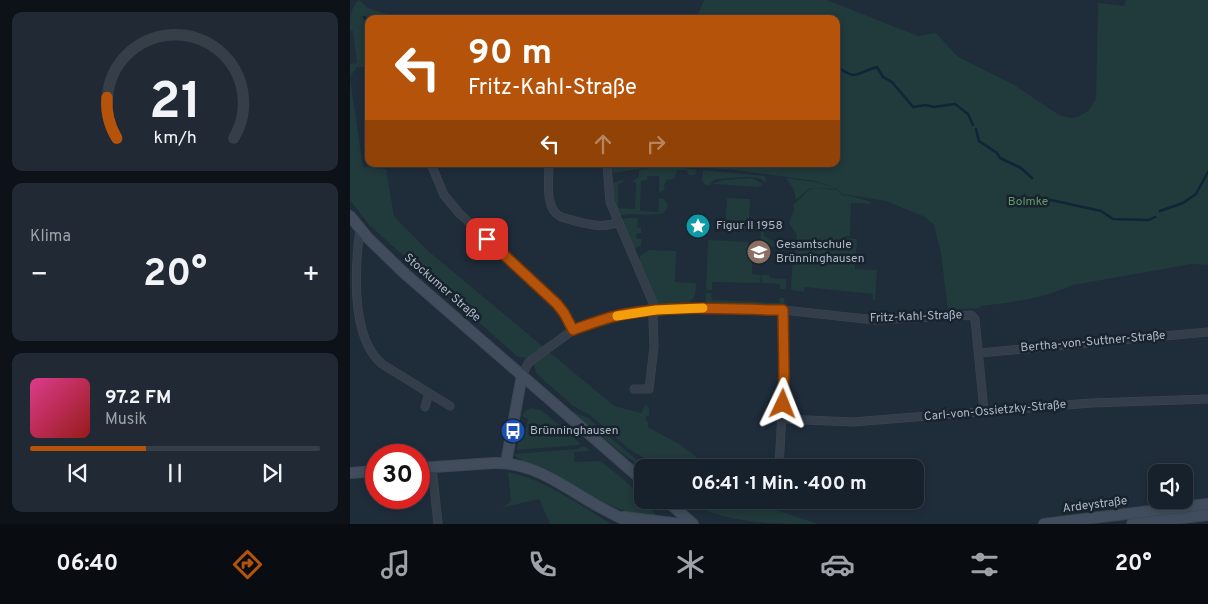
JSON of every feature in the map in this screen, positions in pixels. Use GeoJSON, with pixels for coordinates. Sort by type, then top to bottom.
{"type":"FeatureCollection","features":[{"type":"Feature","properties":{"kind":"main road","name":"Stockumer Straße"},"geometry":{"type":"LineString","coordinates":[[350,216],[360,229],[403,272],[634,473]]}},
{"type":"Feature","properties":{"kind":"main road"},"geometry":{"type":"LineString","coordinates":[[506,463],[522,374]]}},
{"type":"Feature","properties":{"kind":"main road"},"geometry":{"type":"LineString","coordinates":[[432,467],[506,463],[535,470],[593,504],[633,524]]}},
{"type":"Feature","properties":{"kind":"main road"},"geometry":{"type":"LineString","coordinates":[[350,473],[365,472]]}},
{"type":"Feature","properties":{"kind":"main road","name":"Ardeystraße"},"geometry":{"type":"LineString","coordinates":[[1044,524],[1208,504]]}},
{"type":"Feature","properties":{"kind":"main road"},"geometry":{"type":"LineString","coordinates":[[676,509],[693,524]]}},
{"type":"Feature","properties":{"kind":"main road","name":"Ardeystraße"},"geometry":{"type":"LineString","coordinates":[[1132,524],[1208,515]]}},
{"type":"Feature","properties":{"kind":"main road"},"geometry":{"type":"LineString","coordinates":[[620,517],[680,524]]}},
{"type":"Feature","properties":{"kind":"street"},"geometry":{"type":"LineString","coordinates":[[431,167],[444,195],[459,213],[557,304],[573,330]]}},
{"type":"Feature","properties":{"kind":"street"},"geometry":{"type":"LineString","coordinates":[[549,167],[550,198],[552,210],[556,215],[597,226],[619,222]]}},
{"type":"Feature","properties":{"kind":"street"},"geometry":{"type":"LineString","coordinates":[[608,167],[610,202],[656,310],[653,316],[654,347],[649,389],[634,389]]}},
{"type":"Feature","properties":{"kind":"street"},"geometry":{"type":"LineString","coordinates":[[360,229],[356,288],[364,340],[375,358],[450,406]]}},
{"type":"Feature","properties":{"kind":"street","name":"Fritz-Kahl-Straße"},"geometry":{"type":"LineString","coordinates":[[522,374],[529,362],[573,330],[606,319],[656,310],[702,308],[783,310],[875,320],[971,315],[975,319],[979,353]]}},
{"type":"Feature","properties":{"kind":"street"},"geometry":{"type":"LineString","coordinates":[[780,459],[784,374],[783,310]]}},
{"type":"Feature","properties":{"kind":"street","name":"Bertha-von-Suttner-Straße"},"geometry":{"type":"LineString","coordinates":[[979,353],[1208,332]]}},
{"type":"Feature","properties":{"kind":"street"},"geometry":{"type":"LineString","coordinates":[[979,353],[984,411]]}},
{"type":"Feature","properties":{"kind":"street"},"geometry":{"type":"LineString","coordinates":[[425,407],[429,393]]}},
{"type":"Feature","properties":{"kind":"street","name":"Carl-von-Ossietzky-Straße"},"geometry":{"type":"LineString","coordinates":[[783,419],[853,422],[1091,403],[1208,399]]}},
{"type":"Feature","properties":{"kind":"street"},"geometry":{"type":"LineString","coordinates":[[432,467],[438,524]]}},
{"type":"Feature","properties":{"kind":"green space"},"geometry":{"type":"Polygon","coordinates":[[[359,0],[368,8],[392,15],[365,15],[365,67],[357,67],[350,77],[350,64],[357,63],[353,31],[350,30],[350,18],[359,0]]]}},
{"type":"Feature","properties":{"kind":"green space","name":"Bolmke"},"geometry":{"type":"Polygon","coordinates":[[[704,0],[827,0],[918,36],[936,33],[958,57],[1014,85],[1059,115],[1071,118],[1078,117],[1089,110],[1096,99],[1098,3],[1124,6],[1126,0],[1208,0],[1208,265],[1192,264],[1073,285],[1050,294],[980,306],[980,308],[948,310],[941,254],[934,225],[925,217],[886,201],[842,194],[837,189],[810,188],[796,200],[794,190],[786,178],[815,182],[837,188],[815,181],[736,170],[692,167],[840,167],[840,15],[698,15],[704,0]]]}},
{"type":"Feature","properties":{"kind":"green space"},"geometry":{"type":"Polygon","coordinates":[[[350,78],[363,167],[386,169],[394,216],[427,250],[614,406],[642,413],[645,404],[649,408],[649,416],[646,416],[648,427],[681,445],[699,459],[646,459],[630,450],[590,415],[573,406],[536,373],[534,365],[527,358],[518,357],[370,226],[350,200],[350,78]]]}},
{"type":"Feature","properties":{"kind":"green space","name":"Bolmke"},"geometry":{"type":"Polygon","coordinates":[[[613,167],[652,167],[612,173],[613,167]]]}},
{"type":"Feature","properties":{"kind":"green space","name":"Bolmke"},"geometry":{"type":"Polygon","coordinates":[[[654,167],[675,167],[697,170],[695,175],[689,175],[686,170],[677,170],[674,179],[667,180],[664,185],[665,190],[659,193],[659,176],[647,176],[647,180],[641,181],[640,211],[658,212],[659,198],[661,198],[665,200],[668,206],[664,213],[619,216],[613,201],[612,183],[622,180],[624,182],[618,184],[618,208],[635,209],[636,182],[631,182],[639,177],[639,170],[654,167]]]}},
{"type":"Feature","properties":{"kind":"green space"},"geometry":{"type":"Polygon","coordinates":[[[703,170],[765,176],[766,182],[759,178],[746,177],[716,179],[710,186],[704,184],[702,180],[703,170]]]}},
{"type":"Feature","properties":{"kind":"green space"},"geometry":{"type":"Polygon","coordinates":[[[751,178],[763,184],[757,187],[714,184],[726,180],[751,178]]]}},
{"type":"Feature","properties":{"kind":"green space"},"geometry":{"type":"Polygon","coordinates":[[[810,189],[837,190],[842,195],[871,202],[871,204],[851,203],[850,236],[845,238],[857,239],[855,269],[877,270],[875,300],[873,300],[873,294],[805,287],[804,292],[791,290],[793,252],[796,251],[797,235],[789,223],[794,210],[793,205],[810,189]]]}},
{"type":"Feature","properties":{"kind":"green space"},"geometry":{"type":"Polygon","coordinates":[[[727,198],[750,199],[749,229],[725,228],[727,198]]]}},
{"type":"Feature","properties":{"kind":"green space"},"geometry":{"type":"Polygon","coordinates":[[[638,218],[637,227],[641,228],[641,233],[637,233],[636,238],[642,239],[641,246],[633,249],[621,220],[638,218]]]}},
{"type":"Feature","properties":{"kind":"green space"},"geometry":{"type":"Polygon","coordinates":[[[761,231],[763,231],[764,236],[783,247],[783,249],[761,244],[761,231]]]}},
{"type":"Feature","properties":{"kind":"green space"},"geometry":{"type":"Polygon","coordinates":[[[708,240],[749,242],[748,257],[752,257],[752,274],[761,275],[760,283],[712,282],[712,290],[707,290],[708,240]]]}},
{"type":"Feature","properties":{"kind":"green space"},"geometry":{"type":"Polygon","coordinates":[[[649,250],[676,251],[675,282],[696,283],[695,294],[689,302],[678,305],[658,305],[640,264],[640,256],[649,250]]]}},
{"type":"Feature","properties":{"kind":"green space"},"geometry":{"type":"Polygon","coordinates":[[[762,275],[769,275],[770,278],[786,279],[786,289],[780,289],[780,284],[762,283],[762,275]]]}},
{"type":"Feature","properties":{"kind":"green space"},"geometry":{"type":"Polygon","coordinates":[[[707,293],[711,293],[712,300],[779,303],[780,298],[784,298],[785,306],[705,303],[707,293]]]}},
{"type":"Feature","properties":{"kind":"green space"},"geometry":{"type":"Polygon","coordinates":[[[531,408],[541,410],[579,442],[579,445],[517,450],[520,428],[526,428],[528,419],[522,416],[525,411],[531,408]]]}},
{"type":"Feature","properties":{"kind":"green space"},"geometry":{"type":"Polygon","coordinates":[[[571,411],[588,418],[636,459],[634,462],[571,411]]]}},
{"type":"Feature","properties":{"kind":"green space"},"geometry":{"type":"Polygon","coordinates":[[[584,446],[590,451],[574,452],[574,462],[601,461],[634,490],[634,509],[651,509],[660,519],[628,512],[606,504],[545,468],[525,461],[514,454],[577,449],[584,446]]]}},
{"type":"Feature","properties":{"kind":"green space"},"geometry":{"type":"Polygon","coordinates":[[[508,472],[549,487],[611,524],[550,524],[539,499],[501,508],[511,500],[508,472]]]}},
{"type":"Feature","properties":{"kind":"green space"},"geometry":{"type":"Polygon","coordinates":[[[703,509],[773,509],[818,524],[766,523],[716,514],[703,509]]]}},
{"type":"Feature","properties":{"kind":"waterway"},"geometry":{"type":"LineString","coordinates":[[840,68],[849,74],[856,75],[877,67],[883,77],[892,82],[913,107],[955,104],[968,114],[973,125]]}},
{"type":"Feature","properties":{"kind":"waterway"},"geometry":{"type":"LineString","coordinates":[[976,129],[979,141],[997,153],[1000,158],[1021,168],[1032,178]]}},
{"type":"Feature","properties":{"kind":"waterway"},"geometry":{"type":"LineString","coordinates":[[1160,211],[1183,203],[1196,194],[1208,172]]}},
{"type":"Feature","properties":{"kind":"waterway"},"geometry":{"type":"LineString","coordinates":[[1051,200],[1101,211],[1113,219],[1149,220],[1155,217]]}},
{"type":"Feature","properties":{"kind":"slow traffic"},"geometry":{"type":"LineString","coordinates":[[617,316],[656,310],[703,308]]}},
{"type":"Feature","properties":{"kind":"place","name":"Figur II 1958"},"geometry":{"type":"Point","coordinates":[698,226]}},
{"type":"Feature","properties":{"kind":"place","name":"Gesamtschule Brünninghausen"},"geometry":{"type":"Point","coordinates":[759,252]}},
{"type":"Feature","properties":{"kind":"place","name":"Brünninghausen"},"geometry":{"type":"Point","coordinates":[513,431]}},
{"type":"Feature","properties":{"kind":"route"},"geometry":{"type":"LineString","coordinates":[[487,239],[557,304],[573,330],[624,314],[656,310],[702,308],[783,310],[783,404]]}}]}
